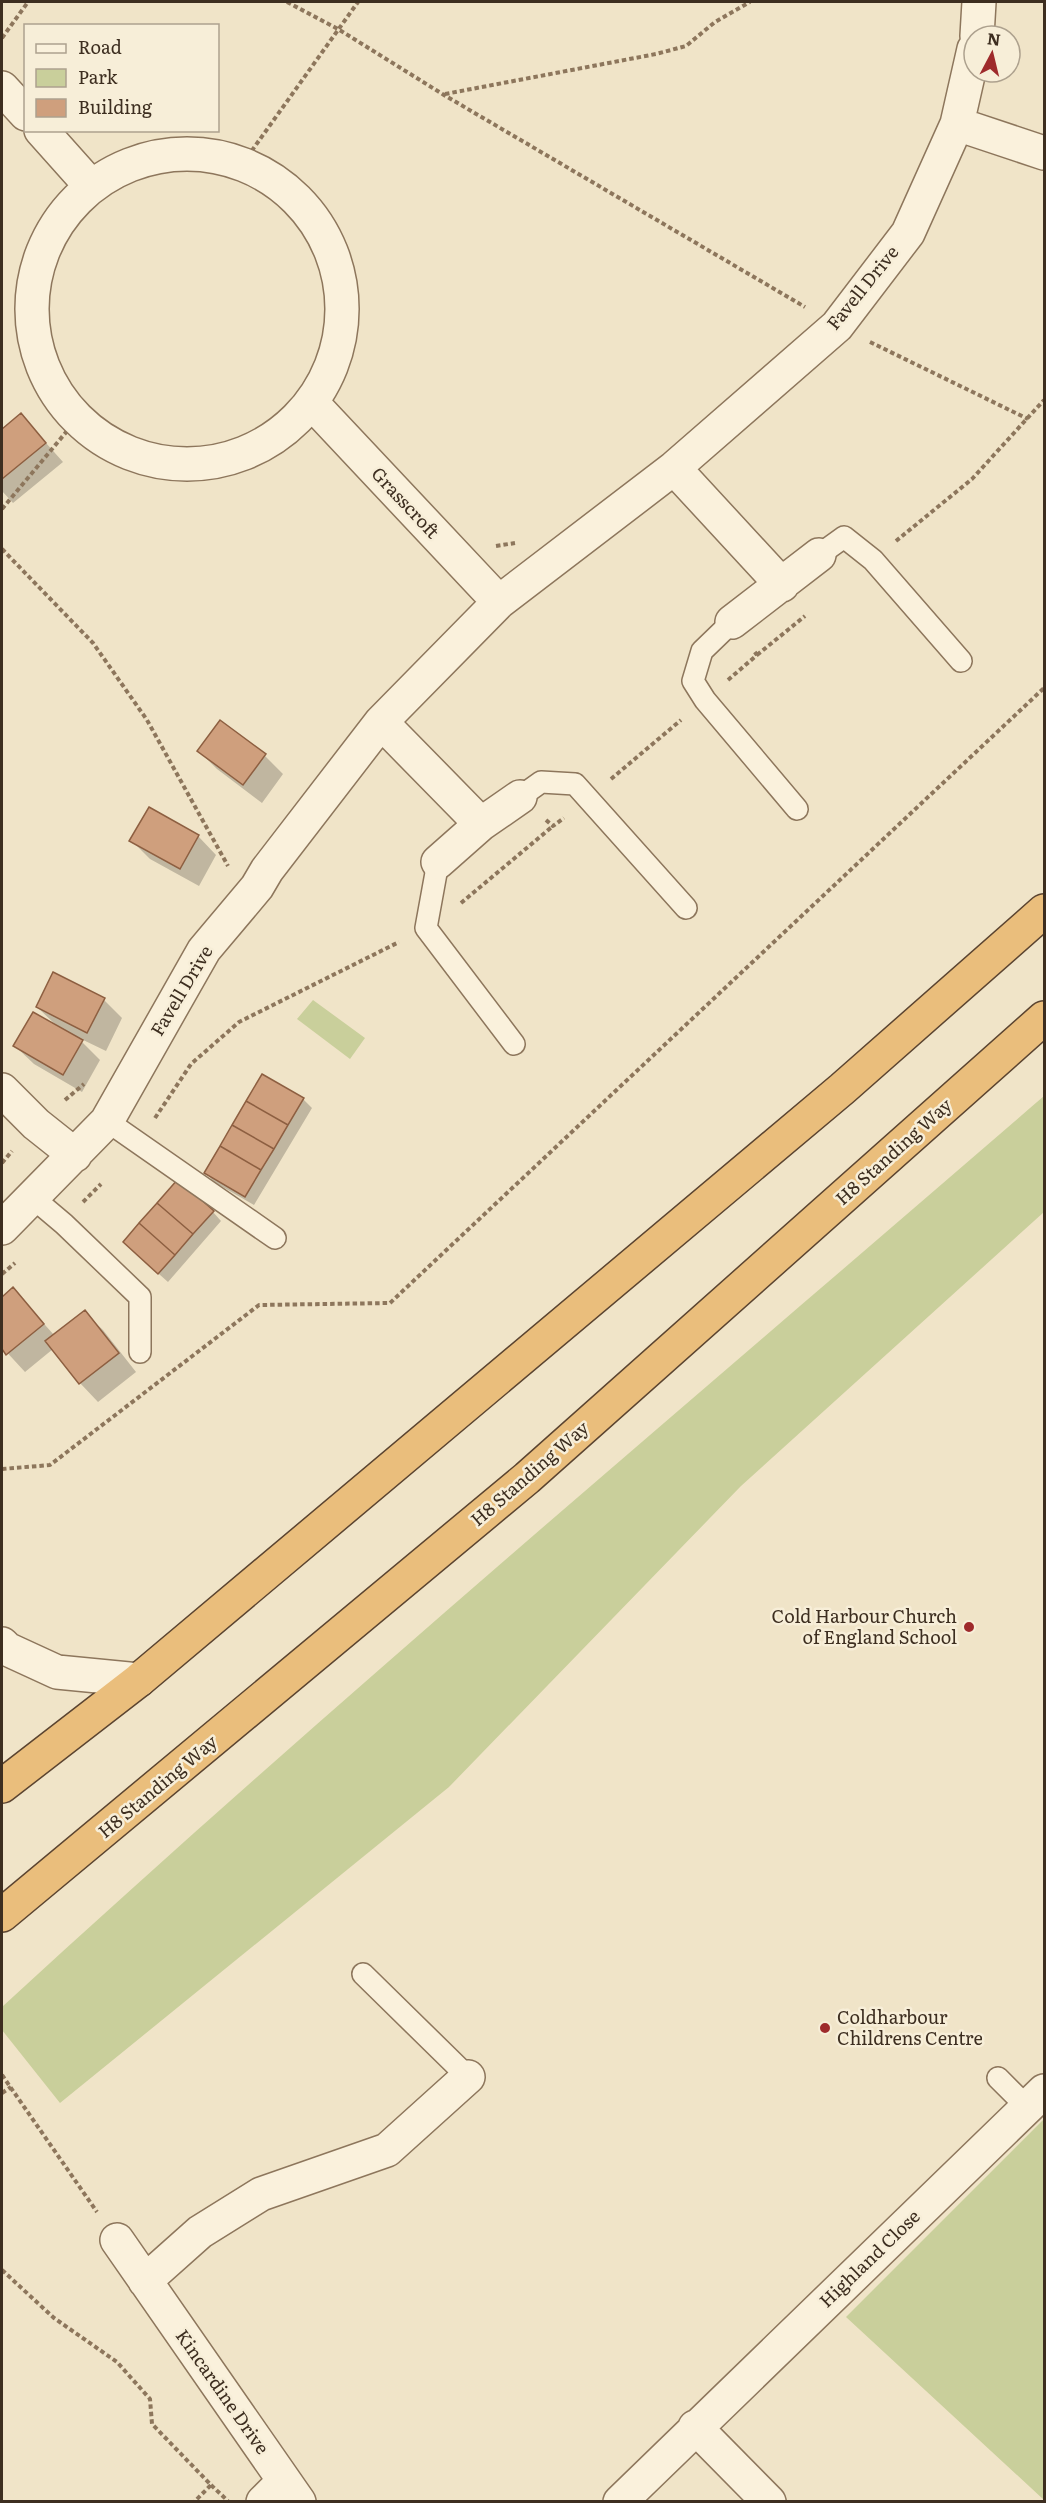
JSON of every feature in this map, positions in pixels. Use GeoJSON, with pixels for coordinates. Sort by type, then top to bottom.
{"type":"FeatureCollection","features":[{"type":"Feature","properties":{"kind":"highway"},"geometry":{"type":"LineString","coordinates":[[2,1786],[140,1680],[842,1089],[1044,910]]}},
{"type":"Feature","properties":{"kind":"highway","name":"H8 Standing Way"},"geometry":{"type":"LineString","coordinates":[[2,1915],[527,1478],[1044,1018]]}},
{"type":"Feature","properties":{"kind":"street"},"geometry":{"type":"LineString","coordinates":[[978,24],[979,2]]}},
{"type":"Feature","properties":{"kind":"street","name":"Favell Drive"},"geometry":{"type":"LineString","coordinates":[[2,1228],[107,1121],[204,950],[257,887],[267,870],[381,722],[499,602],[674,468],[837,326],[908,233],[957,124],[966,84]]}},
{"type":"Feature","properties":{"kind":"street"},"geometry":{"type":"LineString","coordinates":[[2,88],[24,112]]}},
{"type":"Feature","properties":{"kind":"street"},"geometry":{"type":"LineString","coordinates":[[957,124],[1044,153]]}},
{"type":"Feature","properties":{"kind":"street"},"geometry":{"type":"LineString","coordinates":[[43,132],[91,186]]}},
{"type":"Feature","properties":{"kind":"street"},"geometry":{"type":"LineString","coordinates":[[191,153],[243,163],[285,187],[317,222],[338,266],[344,313],[335,360],[312,403],[274,439],[225,461],[171,464],[120,450],[77,419],[46,376],[32,326],[33,304],[35,273],[55,225],[91,186],[138,161],[191,153]]}},
{"type":"Feature","properties":{"kind":"street","name":"Grasscroft"},"geometry":{"type":"LineString","coordinates":[[312,403],[499,602]]}},
{"type":"Feature","properties":{"kind":"street"},"geometry":{"type":"LineString","coordinates":[[674,468],[782,585]]}},
{"type":"Feature","properties":{"kind":"street"},"geometry":{"type":"LineString","coordinates":[[732,622],[819,555]]}},
{"type":"Feature","properties":{"kind":"street"},"geometry":{"type":"LineString","coordinates":[[381,722],[481,824]]}},
{"type":"Feature","properties":{"kind":"street"},"geometry":{"type":"LineString","coordinates":[[438,862],[481,824],[520,797]]}},
{"type":"Feature","properties":{"kind":"street"},"geometry":{"type":"LineString","coordinates":[[2,1090],[36,1124],[75,1155]]}},
{"type":"Feature","properties":{"kind":"street"},"geometry":{"type":"LineString","coordinates":[[2,1644],[7,1649],[57,1672],[140,1680]]}},
{"type":"Feature","properties":{"kind":"street"},"geometry":{"type":"LineString","coordinates":[[145,2281],[200,2232],[261,2194],[387,2150],[468,2077]]}},
{"type":"Feature","properties":{"kind":"street","name":"Highland Close"},"geometry":{"type":"LineString","coordinates":[[620,2502],[1036,2099]]}},
{"type":"Feature","properties":{"kind":"street","name":"Kincardine Drive"},"geometry":{"type":"LineString","coordinates":[[117,2240],[282,2495]]}},
{"type":"Feature","properties":{"kind":"street"},"geometry":{"type":"LineString","coordinates":[[695,2427],[769,2502]]}},
{"type":"Feature","properties":{"kind":"lane"},"geometry":{"type":"LineString","coordinates":[[819,555],[844,537],[873,560],[961,661]]}},
{"type":"Feature","properties":{"kind":"lane"},"geometry":{"type":"LineString","coordinates":[[732,622],[702,651],[693,681],[705,700],[797,809]]}},
{"type":"Feature","properties":{"kind":"lane"},"geometry":{"type":"LineString","coordinates":[[520,797],[541,782],[575,784],[686,908]]}},
{"type":"Feature","properties":{"kind":"lane"},"geometry":{"type":"LineString","coordinates":[[438,862],[426,928],[514,1044]]}},
{"type":"Feature","properties":{"kind":"lane"},"geometry":{"type":"LineString","coordinates":[[107,1121],[137,1144],[276,1238]]}},
{"type":"Feature","properties":{"kind":"lane"},"geometry":{"type":"LineString","coordinates":[[32,1197],[140,1297],[140,1352]]}},
{"type":"Feature","properties":{"kind":"lane"},"geometry":{"type":"LineString","coordinates":[[363,1974],[468,2077]]}},
{"type":"Feature","properties":{"kind":"lane"},"geometry":{"type":"LineString","coordinates":[[998,2078],[1036,2099]]}},
{"type":"Feature","properties":{"kind":"path"},"geometry":{"type":"LineString","coordinates":[[2,38],[28,2]]}},
{"type":"Feature","properties":{"kind":"path"},"geometry":{"type":"LineString","coordinates":[[287,2],[338,29],[444,95],[806,307],[797,315]]}},
{"type":"Feature","properties":{"kind":"path"},"geometry":{"type":"LineString","coordinates":[[243,163],[358,2]]}},
{"type":"Feature","properties":{"kind":"path"},"geometry":{"type":"LineString","coordinates":[[444,95],[656,54],[686,46],[715,22],[750,2]]}},
{"type":"Feature","properties":{"kind":"path"},"geometry":{"type":"LineString","coordinates":[[837,326],[1028,419]]}},
{"type":"Feature","properties":{"kind":"path"},"geometry":{"type":"LineString","coordinates":[[873,560],[972,479],[1044,400]]}},
{"type":"Feature","properties":{"kind":"path"},"geometry":{"type":"LineString","coordinates":[[2,509],[77,419]]}},
{"type":"Feature","properties":{"kind":"path"},"geometry":{"type":"LineString","coordinates":[[467,569],[494,546],[526,541]]}},
{"type":"Feature","properties":{"kind":"path"},"geometry":{"type":"LineString","coordinates":[[2,549],[99,652],[147,720],[229,867]]}},
{"type":"Feature","properties":{"kind":"path"},"geometry":{"type":"LineString","coordinates":[[63,1224],[137,1144],[190,1064],[239,1022],[426,928],[466,899],[809,613]]}},
{"type":"Feature","properties":{"kind":"path"},"geometry":{"type":"LineString","coordinates":[[732,622],[757,655]]}},
{"type":"Feature","properties":{"kind":"path"},"geometry":{"type":"LineString","coordinates":[[2,1468],[50,1465],[259,1305],[390,1304],[1044,688]]}},
{"type":"Feature","properties":{"kind":"path"},"geometry":{"type":"LineString","coordinates":[[520,797],[553,826]]}},
{"type":"Feature","properties":{"kind":"path"},"geometry":{"type":"LineString","coordinates":[[2,1274],[19,1259]]}},
{"type":"Feature","properties":{"kind":"path"},"geometry":{"type":"LineString","coordinates":[[2,2075],[117,2240]]}},
{"type":"Feature","properties":{"kind":"path"},"geometry":{"type":"LineString","coordinates":[[2,2093],[11,2086]]}},
{"type":"Feature","properties":{"kind":"path"},"geometry":{"type":"LineString","coordinates":[[2,2270],[54,2318],[117,2362],[150,2399],[152,2424],[228,2502]]}},
{"type":"Feature","properties":{"kind":"path"},"geometry":{"type":"LineString","coordinates":[[194,2502],[211,2485]]}},
{"type":"Feature","properties":{"kind":"green space"},"geometry":{"type":"Polygon","coordinates":[[[313,1000],[365,1038],[350,1059],[297,1019],[313,1000]]]}},
{"type":"Feature","properties":{"kind":"green space"},"geometry":{"type":"Polygon","coordinates":[[[1044,1096],[1044,1212],[741,1486],[449,1787],[60,2103],[2,2030],[2,2007],[389,1661],[1044,1096]]]}},
{"type":"Feature","properties":{"kind":"green space"},"geometry":{"type":"Polygon","coordinates":[[[1044,2119],[1044,2500],[846,2317],[1044,2119]]]}},
{"type":"Feature","properties":{"kind":"building"},"geometry":{"type":"Polygon","coordinates":[[[21,413],[46,443],[2,479],[2,429],[21,413]]]}},
{"type":"Feature","properties":{"kind":"building"},"geometry":{"type":"Polygon","coordinates":[[[220,720],[266,754],[243,785],[197,751],[220,720]]]}},
{"type":"Feature","properties":{"kind":"building"},"geometry":{"type":"Polygon","coordinates":[[[149,807],[199,835],[180,869],[129,841],[149,807]]]}},
{"type":"Feature","properties":{"kind":"building"},"geometry":{"type":"Polygon","coordinates":[[[53,972],[105,998],[87,1033],[36,1007],[53,972]]]}},
{"type":"Feature","properties":{"kind":"building"},"geometry":{"type":"Polygon","coordinates":[[[33,1012],[83,1040],[63,1075],[13,1046],[33,1012]]]}},
{"type":"Feature","properties":{"kind":"building"},"geometry":{"type":"Polygon","coordinates":[[[262,1074],[304,1098],[288,1125],[246,1101],[262,1074]]]}},
{"type":"Feature","properties":{"kind":"building"},"geometry":{"type":"Polygon","coordinates":[[[246,1101],[288,1125],[274,1149],[232,1125],[246,1101]]]}},
{"type":"Feature","properties":{"kind":"building"},"geometry":{"type":"Polygon","coordinates":[[[232,1125],[274,1149],[261,1170],[220,1146],[232,1125]]]}},
{"type":"Feature","properties":{"kind":"building"},"geometry":{"type":"Polygon","coordinates":[[[220,1146],[261,1170],[245,1197],[204,1173],[220,1146]]]}},
{"type":"Feature","properties":{"kind":"building"},"geometry":{"type":"Polygon","coordinates":[[[178,1179],[214,1211],[193,1234],[157,1203],[178,1179]]]}},
{"type":"Feature","properties":{"kind":"building"},"geometry":{"type":"Polygon","coordinates":[[[157,1203],[193,1234],[175,1255],[139,1223],[157,1203]]]}},
{"type":"Feature","properties":{"kind":"building"},"geometry":{"type":"Polygon","coordinates":[[[139,1223],[175,1255],[158,1274],[123,1242],[139,1223]]]}},
{"type":"Feature","properties":{"kind":"building"},"geometry":{"type":"Polygon","coordinates":[[[13,1287],[44,1324],[6,1355],[2,1349],[2,1297],[13,1287]]]}},
{"type":"Feature","properties":{"kind":"building"},"geometry":{"type":"Polygon","coordinates":[[[85,1310],[119,1353],[79,1384],[45,1341],[85,1310]]]}},
{"type":"Feature","properties":{"kind":"place","name":"Cold Harbour Church of England School"},"geometry":{"type":"Point","coordinates":[969,1627]}},
{"type":"Feature","properties":{"kind":"place","name":"Coldharbour Childrens Centre"},"geometry":{"type":"Point","coordinates":[825,2028]}}]}
